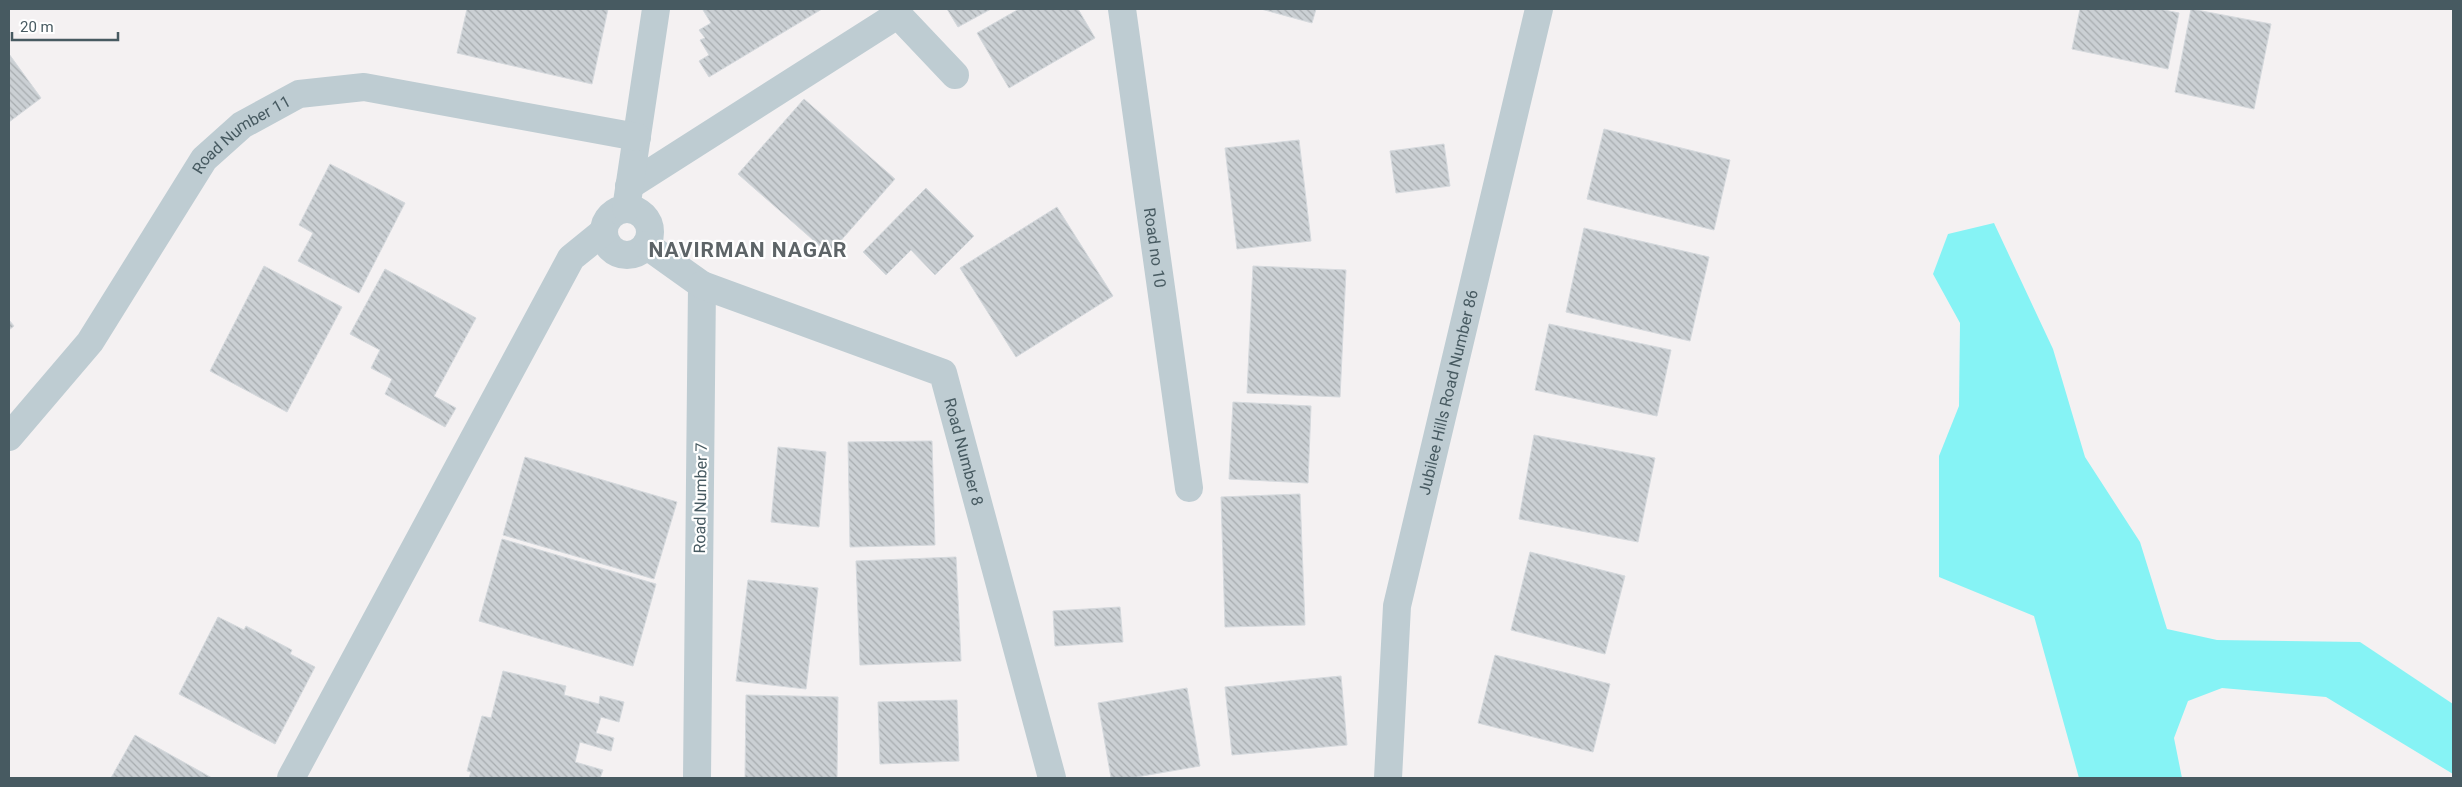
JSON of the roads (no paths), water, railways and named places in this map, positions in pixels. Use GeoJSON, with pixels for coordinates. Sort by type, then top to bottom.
{"type":"FeatureCollection","features":[{"type":"Feature","properties":{"kind":"street"},"geometry":{"type":"LineString","coordinates":[[656,9],[628,197],[634,209],[646,218],[651,231],[646,246],[634,255],[618,254],[606,243],[603,232],[607,219],[628,197],[891,19],[901,18],[955,75]]}},
{"type":"Feature","properties":{"kind":"street","name":"Road no 10"},"geometry":{"type":"LineString","coordinates":[[1122,9],[1189,488]]}},
{"type":"Feature","properties":{"kind":"street","name":"Jubilee Hills Road Number 86"},"geometry":{"type":"LineString","coordinates":[[1388,778],[1397,606],[1539,9]]}},
{"type":"Feature","properties":{"kind":"street","name":"Road Number 11"},"geometry":{"type":"LineString","coordinates":[[9,437],[90,342],[204,159],[242,126],[299,94],[364,88],[637,137]]}},
{"type":"Feature","properties":{"kind":"street"},"geometry":{"type":"LineString","coordinates":[[291,778],[571,258],[603,232]]}},
{"type":"Feature","properties":{"kind":"street"},"geometry":{"type":"LineString","coordinates":[[646,246],[702,285]]}},
{"type":"Feature","properties":{"kind":"street","name":"Road Number 7"},"geometry":{"type":"LineString","coordinates":[[697,778],[702,285]]}},
{"type":"Feature","properties":{"kind":"street","name":"Road Number 8"},"geometry":{"type":"LineString","coordinates":[[702,285],[943,373],[1052,778]]}},
{"type":"Feature","properties":{"kind":"water"},"geometry":{"type":"Polygon","coordinates":[[[1994,223],[2053,349],[2085,457],[2140,542],[2167,629],[2217,640],[2360,642],[2453,704],[2453,774],[2326,697],[2222,688],[2188,701],[2174,738],[2182,778],[2079,778],[2034,616],[1939,577],[1939,456],[1959,406],[1960,323],[1933,274],[1948,234],[1994,223]]]}},
{"type":"Feature","properties":{"kind":"district","name":"NAVIRMAN NAGAR"},"geometry":{"type":"Point","coordinates":[748,250]}}]}
